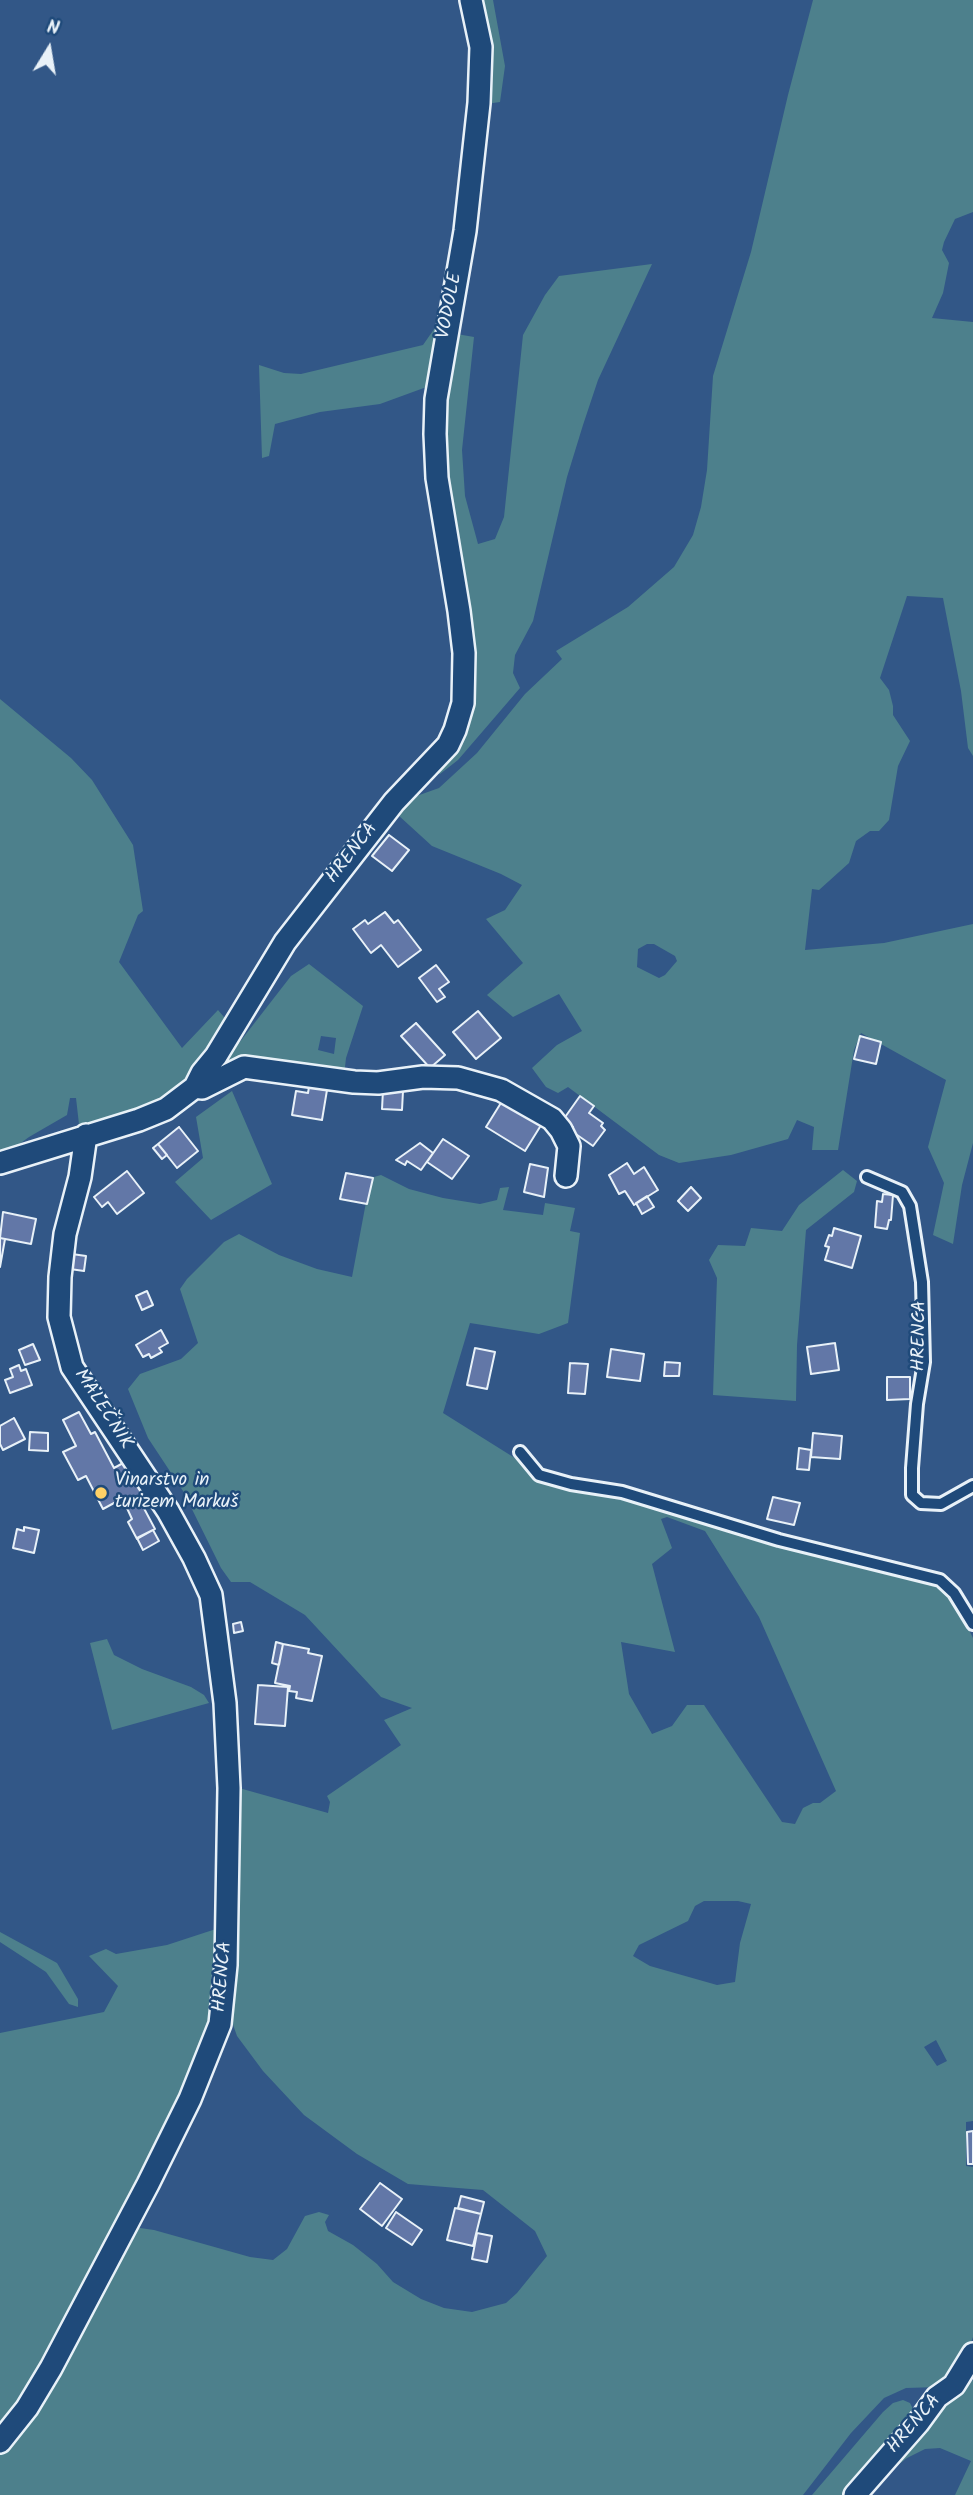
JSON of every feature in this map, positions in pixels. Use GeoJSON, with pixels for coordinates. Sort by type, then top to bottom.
{"type":"FeatureCollection","features":[{"type":"Feature","properties":{"kind":"street","name":"VODOLE"},"geometry":{"type":"LineString","coordinates":[[459,611],[437,478],[435,422],[440,369],[469,202],[480,103],[481,47],[471,0]]}},
{"type":"Feature","properties":{"kind":"street","name":"HRENCA"},"geometry":{"type":"LineString","coordinates":[[86,1135],[117,1129],[166,1109],[195,1087],[285,942],[394,802],[448,745],[460,716],[464,694],[465,675],[459,611]]}},
{"type":"Feature","properties":{"kind":"street","name":"HRENCA"},"geometry":{"type":"LineString","coordinates":[[195,1087],[202,1088],[244,1067],[354,1082],[379,1083],[423,1077],[458,1078],[501,1090],[552,1119],[569,1146],[566,1176]]}},
{"type":"Feature","properties":{"kind":"street"},"geometry":{"type":"LineString","coordinates":[[0,1163],[86,1135]]}},
{"type":"Feature","properties":{"kind":"street","name":"MALEČNIK"},"geometry":{"type":"LineString","coordinates":[[86,1135],[80,1177],[65,1234],[59,1317],[72,1367],[168,1511]]}},
{"type":"Feature","properties":{"kind":"street","name":"HRENCA"},"geometry":{"type":"LineString","coordinates":[[0,2441],[27,2408],[148,2184],[190,2099],[220,2024],[229,1903],[229,1788],[225,1703],[211,1595],[168,1511]]}},
{"type":"Feature","properties":{"kind":"street","name":"HRENCA"},"geometry":{"type":"LineString","coordinates":[[855,2495],[918,2423],[937,2397],[954,2385],[973,2354]]}},
{"type":"Feature","properties":{"kind":"lane","name":"HRENCA"},"geometry":{"type":"LineString","coordinates":[[867,1177],[902,1192],[910,1206],[922,1282],[924,1362],[917,1404],[912,1495],[921,1503],[941,1504],[973,1486]]}},
{"type":"Feature","properties":{"kind":"lane"},"geometry":{"type":"LineString","coordinates":[[520,1452],[539,1475],[571,1484],[622,1492],[779,1540],[940,1580],[954,1593],[973,1624]]}},
{"type":"Feature","properties":{"kind":"green space"},"geometry":{"type":"Polygon","coordinates":[[[477,0],[493,0],[505,66],[500,102],[486,104],[477,0]]]}},
{"type":"Feature","properties":{"kind":"green space"},"geometry":{"type":"Polygon","coordinates":[[[813,0],[973,0],[973,212],[955,219],[944,242],[942,250],[949,263],[943,293],[932,318],[973,322],[973,756],[968,748],[961,691],[943,598],[907,596],[880,678],[889,690],[893,715],[910,741],[898,766],[889,820],[879,831],[870,831],[856,841],[849,863],[819,890],[812,889],[805,950],[884,943],[973,924],[973,1143],[962,1185],[953,1244],[933,1235],[944,1183],[928,1147],[946,1080],[861,1033],[854,1050],[838,1150],[812,1150],[814,1127],[797,1120],[788,1139],[731,1155],[679,1163],[659,1155],[568,1087],[558,1093],[546,1087],[532,1068],[557,1045],[582,1031],[559,994],[513,1017],[487,995],[523,963],[486,919],[505,910],[522,885],[432,846],[398,815],[411,798],[439,788],[477,753],[525,694],[562,659],[556,651],[628,607],[674,567],[693,535],[707,470],[713,376],[751,252],[813,0]],[[654,944],[638,949],[637,967],[659,978],[677,961],[675,956],[654,944]]]}},
{"type":"Feature","properties":{"kind":"green space"},"geometry":{"type":"Polygon","coordinates":[[[652,264],[598,380],[583,425],[567,477],[533,621],[515,655],[513,673],[520,688],[458,760],[440,774],[436,772],[454,753],[455,528],[440,427],[451,333],[474,337],[462,450],[465,496],[478,544],[495,539],[504,517],[523,335],[545,295],[559,276],[652,264]]]}},
{"type":"Feature","properties":{"kind":"green space"},"geometry":{"type":"Polygon","coordinates":[[[446,312],[432,385],[380,404],[320,412],[275,424],[269,456],[262,458],[259,365],[284,373],[301,374],[423,345],[446,312]]]}},
{"type":"Feature","properties":{"kind":"green space"},"geometry":{"type":"Polygon","coordinates":[[[0,699],[71,758],[92,780],[133,845],[143,911],[138,915],[119,962],[182,1048],[218,1010],[229,1023],[188,1081],[171,1098],[80,1133],[76,1098],[70,1098],[67,1115],[0,1154],[0,699]]]}},
{"type":"Feature","properties":{"kind":"green space"},"geometry":{"type":"Polygon","coordinates":[[[309,964],[363,1006],[346,1058],[344,1076],[243,1063],[208,1082],[230,1044],[239,1043],[291,976],[309,964]],[[321,1036],[318,1050],[334,1054],[336,1038],[321,1036]]]}},
{"type":"Feature","properties":{"kind":"green space"},"geometry":{"type":"Polygon","coordinates":[[[232,1091],[272,1184],[211,1220],[175,1182],[203,1158],[196,1117],[232,1091]]]}},
{"type":"Feature","properties":{"kind":"green space"},"geometry":{"type":"Polygon","coordinates":[[[843,1170],[857,1181],[854,1192],[806,1230],[797,1345],[796,1401],[713,1395],[717,1278],[709,1260],[718,1245],[745,1246],[751,1228],[782,1231],[799,1205],[843,1170]]]}},
{"type":"Feature","properties":{"kind":"green space"},"geometry":{"type":"Polygon","coordinates":[[[381,1175],[409,1189],[480,1204],[497,1200],[500,1188],[509,1187],[503,1210],[543,1215],[545,1203],[575,1208],[570,1231],[580,1233],[568,1323],[539,1334],[470,1323],[443,1413],[526,1465],[535,1478],[561,1486],[586,1487],[809,1554],[929,1582],[944,1589],[973,1638],[973,2121],[966,2122],[966,2166],[973,2167],[973,2337],[968,2351],[938,2387],[906,2388],[884,2398],[851,2433],[803,2495],[0,2495],[0,2452],[133,2227],[154,2230],[250,2257],[273,2260],[287,2249],[305,2216],[319,2212],[329,2215],[325,2222],[328,2231],[353,2245],[377,2264],[393,2282],[421,2299],[444,2308],[472,2312],[506,2303],[547,2256],[535,2231],[483,2190],[408,2184],[357,2154],[304,2115],[263,2071],[237,2036],[230,2016],[239,1788],[328,1813],[330,1802],[327,1796],[401,1745],[384,1720],[412,1708],[381,1697],[305,1615],[250,1582],[231,1582],[221,1568],[183,1491],[148,1438],[128,1389],[140,1374],[181,1359],[198,1343],[180,1289],[224,1242],[239,1234],[279,1255],[317,1269],[352,1277],[370,1181],[381,1175]],[[667,1517],[661,1519],[672,1548],[652,1564],[675,1652],[621,1642],[629,1694],[652,1734],[672,1726],[687,1705],[704,1705],[782,1822],[795,1824],[803,1808],[820,1803],[836,1791],[759,1617],[705,1531],[667,1517]],[[704,1901],[695,1906],[688,1921],[639,1945],[633,1956],[650,1966],[717,1985],[735,1982],[740,1943],[751,1904],[738,1901],[704,1901]],[[936,2040],[924,2047],[937,2066],[947,2061],[936,2040]]]}},
{"type":"Feature","properties":{"kind":"green space"},"geometry":{"type":"Polygon","coordinates":[[[107,1639],[114,1655],[142,1669],[191,1687],[204,1695],[209,1703],[112,1730],[90,1643],[107,1639]]]}},
{"type":"Feature","properties":{"kind":"green space"},"geometry":{"type":"Polygon","coordinates":[[[222,1927],[213,2005],[205,2038],[168,2127],[36,2379],[0,2431],[0,2033],[104,2012],[118,1986],[89,1956],[106,1949],[116,1954],[167,1945],[222,1927]]]}},
{"type":"Feature","properties":{"kind":"green space"},"geometry":{"type":"Polygon","coordinates":[[[0,1932],[57,1963],[78,1999],[78,2007],[69,2004],[46,1972],[0,1942],[0,1932]]]}},
{"type":"Feature","properties":{"kind":"green space"},"geometry":{"type":"Polygon","coordinates":[[[973,2380],[973,2495],[955,2495],[971,2461],[940,2448],[925,2449],[907,2458],[889,2472],[869,2495],[860,2495],[948,2400],[973,2380]]]}},
{"type":"Feature","properties":{"kind":"green space"},"geometry":{"type":"Polygon","coordinates":[[[903,2400],[910,2403],[913,2409],[911,2418],[868,2462],[844,2495],[812,2495],[883,2412],[893,2403],[903,2400]]]}},
{"type":"Feature","properties":{"kind":"building"},"geometry":{"type":"Polygon","coordinates":[[[389,835],[409,850],[392,871],[372,856],[389,835]]]}},
{"type":"Feature","properties":{"kind":"building"},"geometry":{"type":"Polygon","coordinates":[[[385,912],[394,923],[398,920],[421,950],[398,967],[381,945],[371,953],[353,929],[365,920],[368,924],[385,912]]]}},
{"type":"Feature","properties":{"kind":"building"},"geometry":{"type":"Polygon","coordinates":[[[436,965],[449,982],[439,989],[445,997],[437,1002],[419,978],[436,965]]]}},
{"type":"Feature","properties":{"kind":"building"},"geometry":{"type":"Polygon","coordinates":[[[478,1011],[501,1038],[476,1059],[453,1032],[478,1011]]]}},
{"type":"Feature","properties":{"kind":"building"},"geometry":{"type":"Polygon","coordinates":[[[416,1023],[445,1055],[430,1068],[401,1036],[416,1023]]]}},
{"type":"Feature","properties":{"kind":"building"},"geometry":{"type":"Polygon","coordinates":[[[860,1036],[881,1042],[876,1064],[854,1059],[860,1036]]]}},
{"type":"Feature","properties":{"kind":"building"},"geometry":{"type":"Polygon","coordinates":[[[309,1087],[327,1090],[322,1120],[292,1115],[296,1091],[308,1093],[309,1087]]]}},
{"type":"Feature","properties":{"kind":"building"},"geometry":{"type":"Polygon","coordinates":[[[383,1090],[403,1091],[402,1110],[382,1109],[383,1090]]]}},
{"type":"Feature","properties":{"kind":"building"},"geometry":{"type":"Polygon","coordinates":[[[580,1096],[594,1106],[589,1113],[603,1123],[601,1126],[605,1130],[593,1146],[570,1130],[573,1127],[563,1120],[580,1096]]]}},
{"type":"Feature","properties":{"kind":"building"},"geometry":{"type":"Polygon","coordinates":[[[504,1098],[543,1122],[525,1151],[486,1127],[504,1098]]]}},
{"type":"Feature","properties":{"kind":"building"},"geometry":{"type":"Polygon","coordinates":[[[179,1127],[198,1151],[177,1168],[158,1144],[179,1127]]]}},
{"type":"Feature","properties":{"kind":"building"},"geometry":{"type":"Polygon","coordinates":[[[443,1139],[469,1156],[452,1179],[427,1162],[443,1139]]]}},
{"type":"Feature","properties":{"kind":"building"},"geometry":{"type":"Polygon","coordinates":[[[420,1143],[433,1153],[421,1170],[407,1161],[405,1165],[396,1160],[420,1143]]]}},
{"type":"Feature","properties":{"kind":"building"},"geometry":{"type":"Polygon","coordinates":[[[158,1144],[167,1155],[162,1159],[153,1148],[158,1144]]]}},
{"type":"Feature","properties":{"kind":"building"},"geometry":{"type":"Polygon","coordinates":[[[627,1163],[634,1174],[644,1167],[658,1190],[634,1205],[625,1191],[619,1194],[609,1175],[627,1163]]]}},
{"type":"Feature","properties":{"kind":"building"},"geometry":{"type":"Polygon","coordinates":[[[530,1164],[548,1168],[544,1197],[524,1192],[530,1164]]]}},
{"type":"Feature","properties":{"kind":"building"},"geometry":{"type":"Polygon","coordinates":[[[127,1171],[144,1193],[117,1214],[108,1202],[102,1207],[94,1197],[127,1171]]]}},
{"type":"Feature","properties":{"kind":"building"},"geometry":{"type":"Polygon","coordinates":[[[346,1173],[373,1178],[367,1204],[340,1199],[346,1173]]]}},
{"type":"Feature","properties":{"kind":"building"},"geometry":{"type":"Polygon","coordinates":[[[691,1187],[701,1198],[688,1211],[678,1201],[691,1187]]]}},
{"type":"Feature","properties":{"kind":"building"},"geometry":{"type":"Polygon","coordinates":[[[883,1194],[893,1195],[891,1220],[887,1229],[875,1227],[877,1201],[882,1202],[883,1194]]]}},
{"type":"Feature","properties":{"kind":"building"},"geometry":{"type":"Polygon","coordinates":[[[647,1196],[654,1207],[642,1214],[636,1203],[647,1196]]]}},
{"type":"Feature","properties":{"kind":"building"},"geometry":{"type":"Polygon","coordinates":[[[3,1212],[36,1219],[31,1244],[0,1238],[3,1212]]]}},
{"type":"Feature","properties":{"kind":"building"},"geometry":{"type":"Polygon","coordinates":[[[834,1228],[861,1236],[852,1268],[825,1260],[829,1247],[825,1246],[834,1228]]]}},
{"type":"Feature","properties":{"kind":"building"},"geometry":{"type":"Polygon","coordinates":[[[0,1238],[5,1239],[0,1267],[0,1238]]]}},
{"type":"Feature","properties":{"kind":"building"},"geometry":{"type":"Polygon","coordinates":[[[72,1254],[86,1256],[84,1271],[70,1269],[72,1254]]]}},
{"type":"Feature","properties":{"kind":"building"},"geometry":{"type":"Polygon","coordinates":[[[147,1291],[153,1305],[142,1310],[136,1296],[147,1291]]]}},
{"type":"Feature","properties":{"kind":"building"},"geometry":{"type":"Polygon","coordinates":[[[161,1330],[168,1343],[159,1348],[162,1352],[151,1358],[149,1354],[143,1357],[136,1345],[161,1330]]]}},
{"type":"Feature","properties":{"kind":"building"},"geometry":{"type":"Polygon","coordinates":[[[835,1343],[839,1370],[811,1374],[807,1347],[835,1343]]]}},
{"type":"Feature","properties":{"kind":"building"},"geometry":{"type":"Polygon","coordinates":[[[33,1344],[40,1360],[25,1365],[19,1350],[33,1344]]]}},
{"type":"Feature","properties":{"kind":"building"},"geometry":{"type":"Polygon","coordinates":[[[475,1348],[495,1352],[487,1389],[467,1385],[475,1348]]]}},
{"type":"Feature","properties":{"kind":"building"},"geometry":{"type":"Polygon","coordinates":[[[611,1349],[644,1354],[640,1381],[607,1377],[611,1349]]]}},
{"type":"Feature","properties":{"kind":"building"},"geometry":{"type":"Polygon","coordinates":[[[665,1362],[680,1363],[679,1376],[664,1376],[665,1362]]]}},
{"type":"Feature","properties":{"kind":"building"},"geometry":{"type":"Polygon","coordinates":[[[570,1363],[588,1364],[585,1394],[568,1393],[570,1363]]]}},
{"type":"Feature","properties":{"kind":"building"},"geometry":{"type":"Polygon","coordinates":[[[19,1365],[21,1371],[26,1369],[32,1385],[10,1393],[5,1380],[13,1377],[10,1369],[19,1365]]]}},
{"type":"Feature","properties":{"kind":"building"},"geometry":{"type":"Polygon","coordinates":[[[887,1377],[910,1377],[910,1399],[887,1400],[887,1377]]]}},
{"type":"Feature","properties":{"kind":"building"},"geometry":{"type":"Polygon","coordinates":[[[79,1412],[91,1434],[95,1432],[114,1468],[125,1462],[143,1495],[117,1508],[114,1503],[103,1509],[86,1476],[78,1480],[63,1452],[76,1446],[63,1420],[79,1412]]]}},
{"type":"Feature","properties":{"kind":"building"},"geometry":{"type":"Polygon","coordinates":[[[14,1418],[25,1439],[3,1450],[0,1444],[0,1426],[14,1418]]]}},
{"type":"Feature","properties":{"kind":"building"},"geometry":{"type":"Polygon","coordinates":[[[30,1432],[48,1433],[48,1451],[29,1450],[30,1432]]]}},
{"type":"Feature","properties":{"kind":"building"},"geometry":{"type":"Polygon","coordinates":[[[813,1433],[842,1436],[840,1459],[811,1457],[813,1433]]]}},
{"type":"Feature","properties":{"kind":"building"},"geometry":{"type":"Polygon","coordinates":[[[799,1448],[811,1450],[809,1470],[797,1469],[799,1448]]]}},
{"type":"Feature","properties":{"kind":"building"},"geometry":{"type":"Polygon","coordinates":[[[773,1497],[800,1503],[794,1525],[767,1519],[773,1497]]]}},
{"type":"Feature","properties":{"kind":"building"},"geometry":{"type":"Polygon","coordinates":[[[139,1499],[155,1529],[137,1539],[128,1522],[132,1519],[126,1506],[139,1499]]]}},
{"type":"Feature","properties":{"kind":"building"},"geometry":{"type":"Polygon","coordinates":[[[24,1527],[39,1530],[34,1553],[13,1548],[17,1529],[24,1531],[24,1527]]]}},
{"type":"Feature","properties":{"kind":"building"},"geometry":{"type":"Polygon","coordinates":[[[153,1530],[159,1541],[143,1550],[137,1538],[153,1530]]]}},
{"type":"Feature","properties":{"kind":"building"},"geometry":{"type":"Polygon","coordinates":[[[241,1622],[243,1631],[234,1633],[233,1624],[241,1622]]]}},
{"type":"Feature","properties":{"kind":"building"},"geometry":{"type":"Polygon","coordinates":[[[276,1642],[283,1644],[279,1665],[272,1663],[276,1642]]]}},
{"type":"Feature","properties":{"kind":"building"},"geometry":{"type":"Polygon","coordinates":[[[283,1644],[309,1649],[308,1653],[322,1656],[312,1701],[296,1698],[297,1692],[289,1691],[290,1686],[275,1683],[283,1644]]]}},
{"type":"Feature","properties":{"kind":"building"},"geometry":{"type":"Polygon","coordinates":[[[258,1685],[288,1687],[285,1726],[255,1724],[258,1685]]]}},
{"type":"Feature","properties":{"kind":"building"},"geometry":{"type":"Polygon","coordinates":[[[973,2131],[973,2164],[968,2164],[967,2132],[973,2131]]]}},
{"type":"Feature","properties":{"kind":"building"},"geometry":{"type":"Polygon","coordinates":[[[380,2183],[402,2199],[382,2226],[360,2209],[380,2183]]]}},
{"type":"Feature","properties":{"kind":"building"},"geometry":{"type":"Polygon","coordinates":[[[461,2196],[484,2202],[481,2214],[458,2208],[461,2196]]]}},
{"type":"Feature","properties":{"kind":"building"},"geometry":{"type":"Polygon","coordinates":[[[455,2208],[481,2214],[473,2246],[447,2240],[455,2208]]]}},
{"type":"Feature","properties":{"kind":"building"},"geometry":{"type":"Polygon","coordinates":[[[396,2212],[422,2230],[412,2245],[386,2228],[396,2212]]]}},
{"type":"Feature","properties":{"kind":"building"},"geometry":{"type":"Polygon","coordinates":[[[477,2233],[492,2236],[487,2262],[472,2259],[477,2233]]]}},
{"type":"Feature","properties":{"kind":"place","name":"Vinarstvo in turizem Markuš"},"geometry":{"type":"Point","coordinates":[101,1493]}}]}
